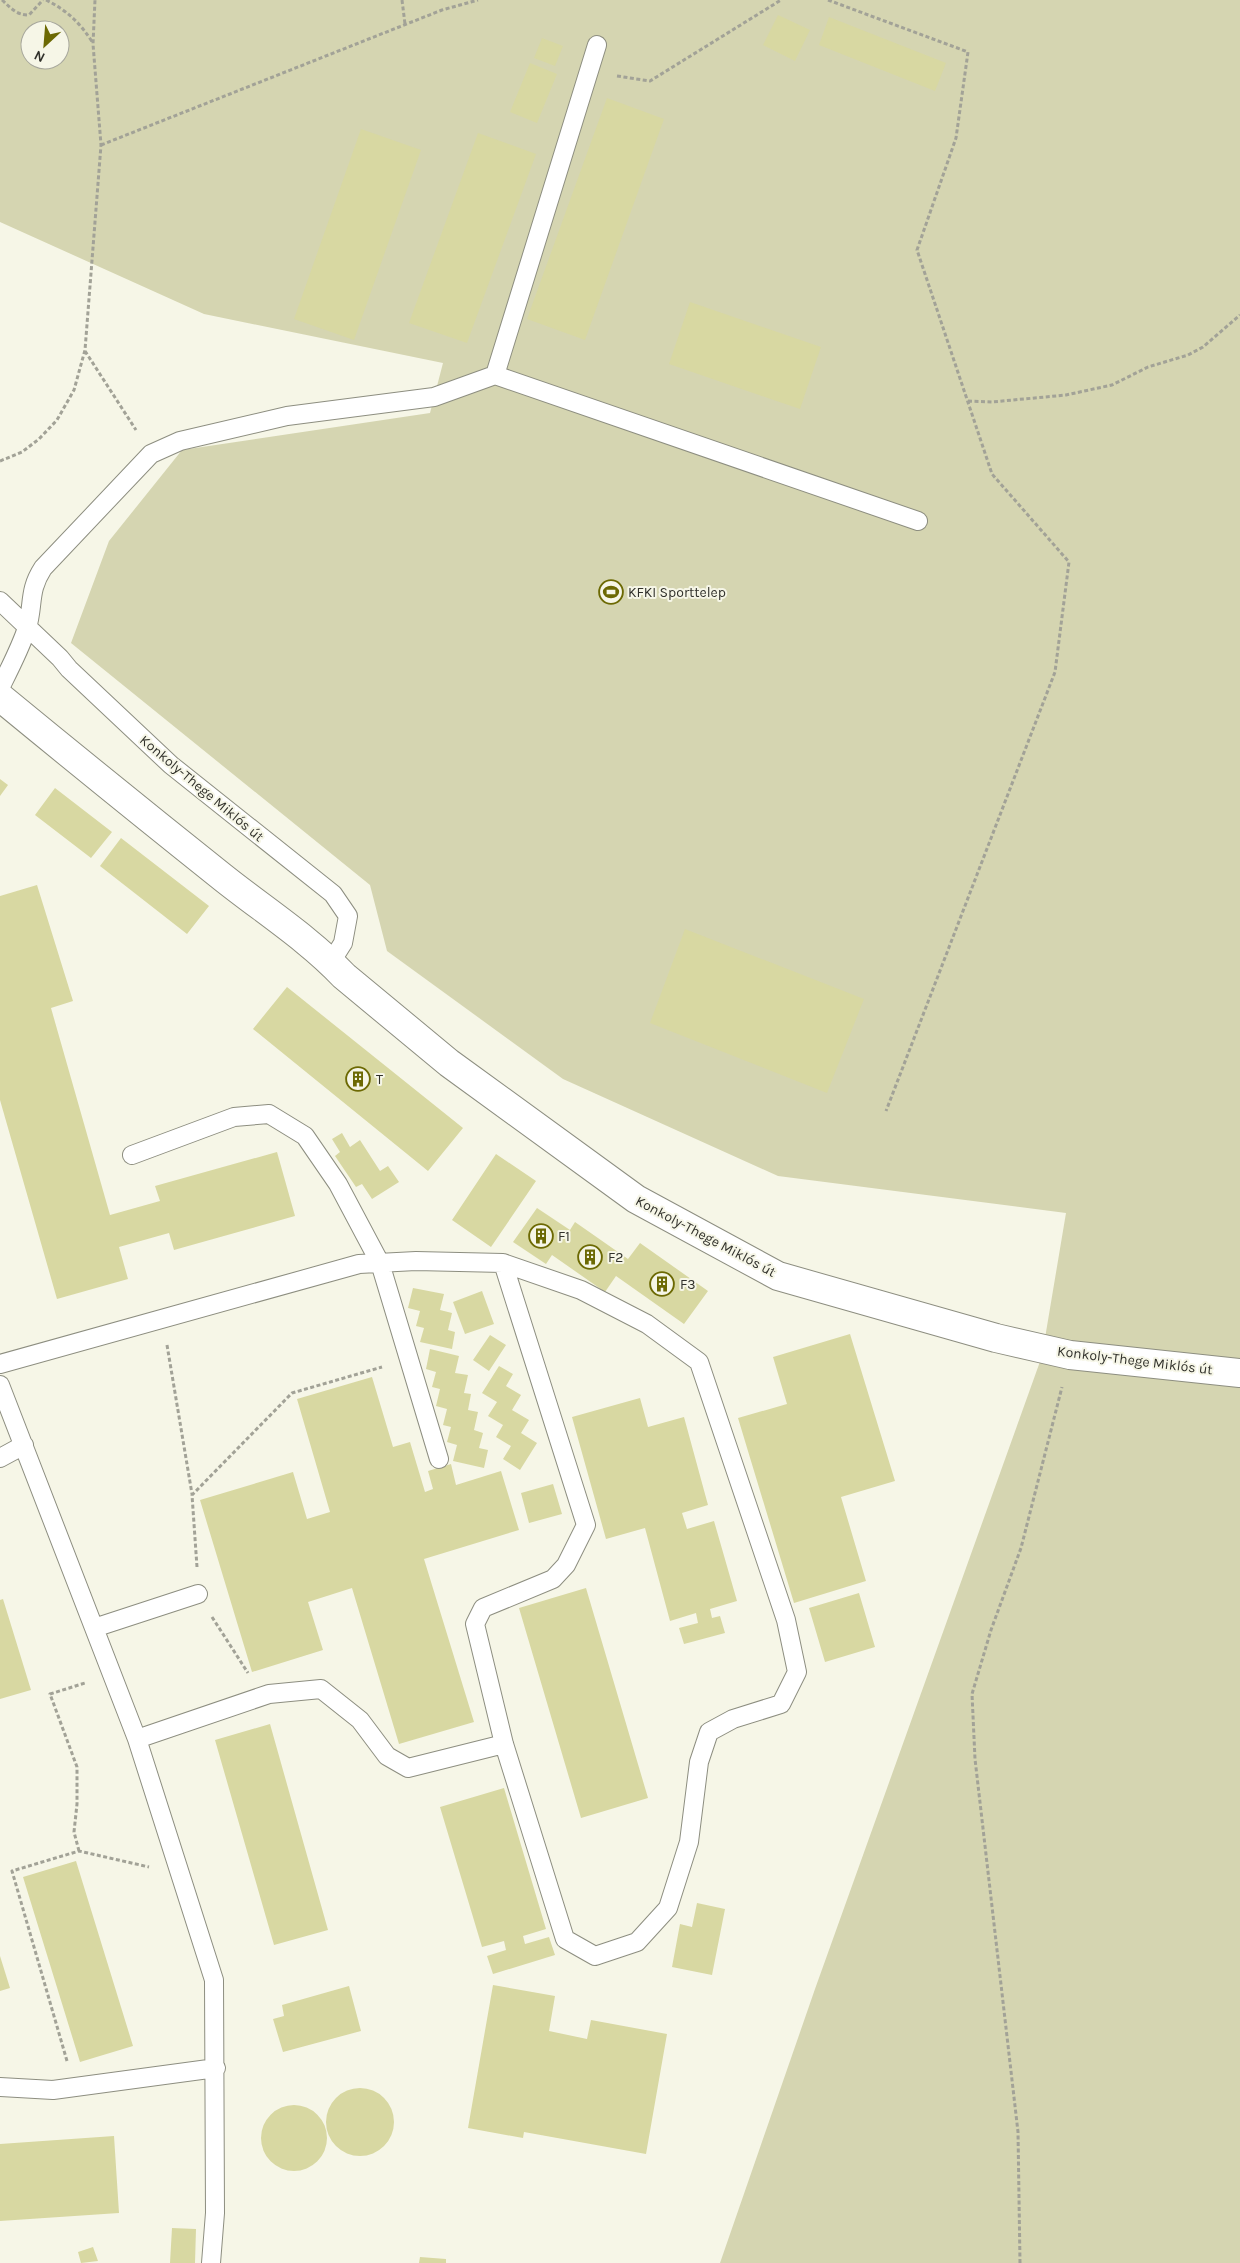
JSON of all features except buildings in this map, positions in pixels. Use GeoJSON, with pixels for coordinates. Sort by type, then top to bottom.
{"type":"FeatureCollection","features":[{"type":"Feature","properties":{"kind":"street","name":"Konkoly-Thege Miklós út"},"geometry":{"type":"LineString","coordinates":[[0,697],[331,962],[344,976],[449,1063],[636,1199],[778,1276],[996,1338],[1070,1354],[1240,1373]]}},
{"type":"Feature","properties":{"kind":"lane"},"geometry":{"type":"LineString","coordinates":[[495,376],[598,45]]}},
{"type":"Feature","properties":{"kind":"lane"},"geometry":{"type":"LineString","coordinates":[[0,688],[16,656],[27,626],[34,582],[43,568],[151,454],[180,441],[287,416],[434,396],[495,376],[918,521]]}},
{"type":"Feature","properties":{"kind":"lane","name":"Konkoly-Thege Miklós út"},"geometry":{"type":"LineString","coordinates":[[0,601],[69,670],[171,765],[333,894],[348,916],[343,943],[331,962]]}},
{"type":"Feature","properties":{"kind":"lane"},"geometry":{"type":"LineString","coordinates":[[132,1155],[234,1117],[269,1114],[305,1136],[338,1184],[380,1263],[439,1459]]}},
{"type":"Feature","properties":{"kind":"lane"},"geometry":{"type":"LineString","coordinates":[[0,1364],[359,1264],[416,1261],[503,1264],[581,1290],[647,1324],[699,1362],[786,1620],[797,1672],[781,1704],[733,1719],[709,1732],[699,1762],[689,1842],[668,1908],[637,1942],[595,1956],[565,1939],[504,1744],[474,1624],[483,1608],[553,1579],[566,1565],[586,1525],[503,1264]]}},
{"type":"Feature","properties":{"kind":"lane"},"geometry":{"type":"LineString","coordinates":[[0,1385],[137,1739],[214,1980],[216,2068],[215,2213],[211,2263]]}},
{"type":"Feature","properties":{"kind":"lane"},"geometry":{"type":"LineString","coordinates":[[0,1458],[24,1445]]}},
{"type":"Feature","properties":{"kind":"lane"},"geometry":{"type":"LineString","coordinates":[[94,1628],[198,1594]]}},
{"type":"Feature","properties":{"kind":"lane"},"geometry":{"type":"LineString","coordinates":[[137,1739],[269,1694],[321,1689],[360,1720],[387,1756],[408,1768],[504,1744]]}},
{"type":"Feature","properties":{"kind":"lane"},"geometry":{"type":"LineString","coordinates":[[0,2087],[53,2090],[216,2068]]}},
{"type":"Feature","properties":{"kind":"path"},"geometry":{"type":"LineString","coordinates":[[2,0],[18,14],[24,15],[29,15],[44,0],[68,12],[78,21],[93,44]]}},
{"type":"Feature","properties":{"kind":"path"},"geometry":{"type":"LineString","coordinates":[[0,461],[27,448],[39,439],[57,420],[74,390],[85,350],[101,145],[93,44],[94,0]]}},
{"type":"Feature","properties":{"kind":"path"},"geometry":{"type":"LineString","coordinates":[[402,0],[405,24]]}},
{"type":"Feature","properties":{"kind":"path"},"geometry":{"type":"LineString","coordinates":[[101,145],[405,24],[442,10],[478,0]]}},
{"type":"Feature","properties":{"kind":"path"},"geometry":{"type":"LineString","coordinates":[[589,71],[650,81],[781,0]]}},
{"type":"Feature","properties":{"kind":"path"},"geometry":{"type":"LineString","coordinates":[[828,0],[968,52],[956,138],[917,250],[992,474],[1069,562],[1055,672],[886,1111]]}},
{"type":"Feature","properties":{"kind":"path"},"geometry":{"type":"LineString","coordinates":[[968,401],[992,402],[1066,395],[1112,385],[1148,368],[1196,351],[1217,336],[1240,315]]}},
{"type":"Feature","properties":{"kind":"path"},"geometry":{"type":"LineString","coordinates":[[85,350],[151,454]]}},
{"type":"Feature","properties":{"kind":"path"},"geometry":{"type":"LineString","coordinates":[[162,1319],[192,1495],[198,1594],[244,1669],[269,1694]]}},
{"type":"Feature","properties":{"kind":"path"},"geometry":{"type":"LineString","coordinates":[[1020,2263],[1018,2132],[975,1759],[972,1694],[991,1630],[1022,1548],[1070,1354]]}},
{"type":"Feature","properties":{"kind":"path"},"geometry":{"type":"LineString","coordinates":[[192,1495],[292,1393],[409,1359]]}},
{"type":"Feature","properties":{"kind":"path"},"geometry":{"type":"LineString","coordinates":[[79,1851],[74,1832],[78,1767],[50,1694],[113,1674]]}},
{"type":"Feature","properties":{"kind":"path"},"geometry":{"type":"LineString","coordinates":[[74,2086],[12,1872],[79,1851],[181,1874]]}},
{"type":"Feature","properties":{"kind":"green space"},"geometry":{"type":"Polygon","coordinates":[[[0,0],[1240,0],[1240,2263],[720,2263],[815,1989],[1042,1356],[1066,1213],[778,1176],[563,1079],[387,951],[370,885],[71,643],[109,541],[182,450],[430,413],[443,363],[204,314],[0,222],[0,0]]]}},
{"type":"Feature","properties":{"kind":"place","name":"KFKI Sporttelep"},"geometry":{"type":"Point","coordinates":[611,592]}},
{"type":"Feature","properties":{"kind":"place","name":"T"},"geometry":{"type":"Point","coordinates":[358,1079]}},
{"type":"Feature","properties":{"kind":"place","name":"F1"},"geometry":{"type":"Point","coordinates":[541,1236]}},
{"type":"Feature","properties":{"kind":"place","name":"F2"},"geometry":{"type":"Point","coordinates":[590,1257]}},
{"type":"Feature","properties":{"kind":"place","name":"F3"},"geometry":{"type":"Point","coordinates":[662,1284]}}]}
